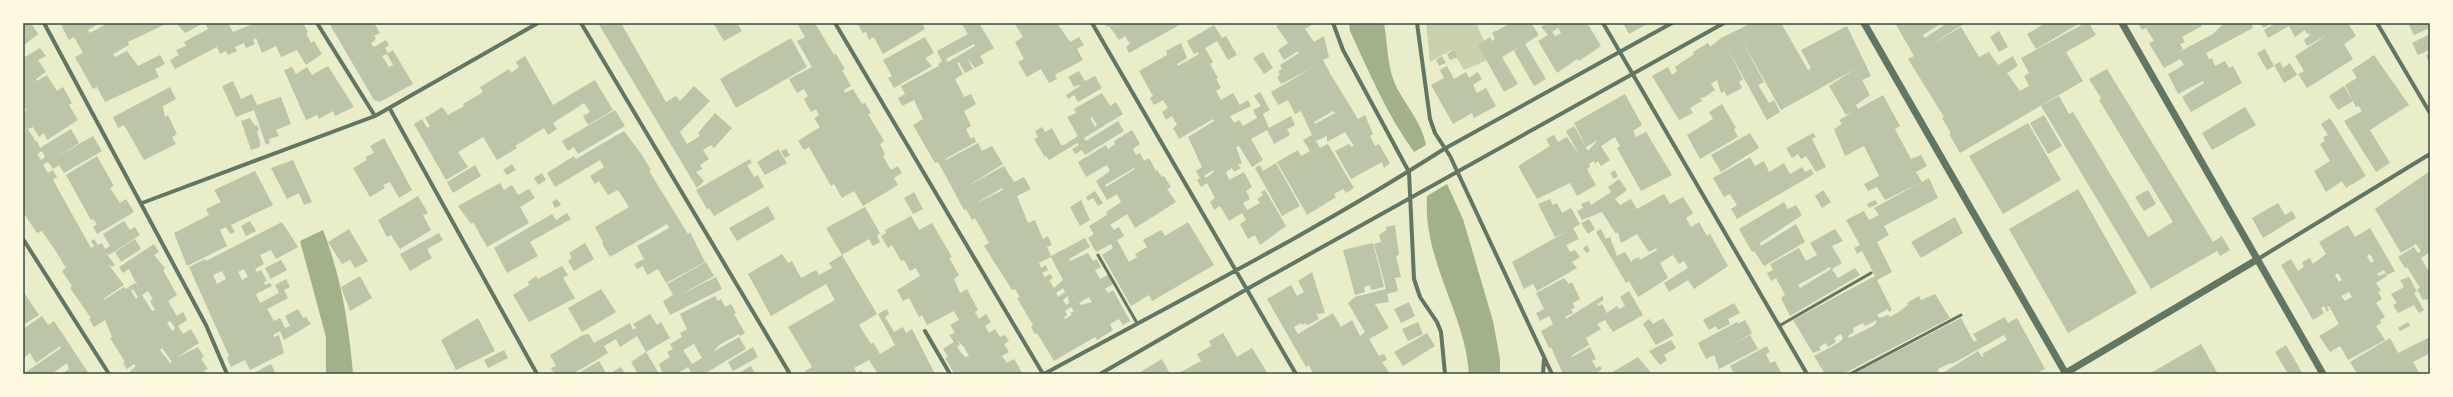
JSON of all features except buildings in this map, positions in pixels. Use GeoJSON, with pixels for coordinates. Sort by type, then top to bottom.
{"type":"FeatureCollection","features":[{"type":"Feature","properties":{"kind":"street"},"geometry":{"type":"LineString","coordinates":[[44,23],[142,203],[206,325],[227,374]]}},
{"type":"Feature","properties":{"kind":"street"},"geometry":{"type":"LineString","coordinates":[[318,23],[375,116]]}},
{"type":"Feature","properties":{"kind":"street"},"geometry":{"type":"LineString","coordinates":[[142,203],[375,116],[390,109],[538,23]]}},
{"type":"Feature","properties":{"kind":"street"},"geometry":{"type":"LineString","coordinates":[[581,23],[790,374]]}},
{"type":"Feature","properties":{"kind":"street"},"geometry":{"type":"LineString","coordinates":[[835,23],[1044,374],[1235,270],[1409,172],[1444,149],[1672,23]]}},
{"type":"Feature","properties":{"kind":"street"},"geometry":{"type":"LineString","coordinates":[[1092,23],[1296,374]]}},
{"type":"Feature","properties":{"kind":"street"},"geometry":{"type":"LineString","coordinates":[[1333,23],[1343,50],[1409,172],[1409,200],[1415,286],[1441,332],[1445,374]]}},
{"type":"Feature","properties":{"kind":"street"},"geometry":{"type":"LineString","coordinates":[[1417,23],[1430,119],[1435,133],[1457,172],[1552,374]]}},
{"type":"Feature","properties":{"kind":"street"},"geometry":{"type":"LineString","coordinates":[[1603,23],[1807,374]]}},
{"type":"Feature","properties":{"kind":"street"},"geometry":{"type":"LineString","coordinates":[[1100,374],[1247,289],[1634,75],[1724,23]]}},
{"type":"Feature","properties":{"kind":"street"},"geometry":{"type":"LineString","coordinates":[[1864,23],[2065,374],[2430,154]]}},
{"type":"Feature","properties":{"kind":"street"},"geometry":{"type":"LineString","coordinates":[[2122,23],[2323,374]]}},
{"type":"Feature","properties":{"kind":"street"},"geometry":{"type":"LineString","coordinates":[[2377,23],[2430,113]]}},
{"type":"Feature","properties":{"kind":"street"},"geometry":{"type":"LineString","coordinates":[[390,109],[537,374]]}},
{"type":"Feature","properties":{"kind":"street"},"geometry":{"type":"LineString","coordinates":[[23,240],[109,374]]}},
{"type":"Feature","properties":{"kind":"street"},"geometry":{"type":"LineString","coordinates":[[925,331],[950,374]]}},
{"type":"Feature","properties":{"kind":"street"},"geometry":{"type":"LineString","coordinates":[[1543,374],[1544,358]]}},
{"type":"Feature","properties":{"kind":"lane"},"geometry":{"type":"LineString","coordinates":[[1098,255],[1137,323]]}},
{"type":"Feature","properties":{"kind":"lane"},"geometry":{"type":"LineString","coordinates":[[1779,326],[1871,272]]}},
{"type":"Feature","properties":{"kind":"lane"},"geometry":{"type":"LineString","coordinates":[[1850,374],[1961,315]]}},
{"type":"Feature","properties":{"kind":"shaded area"},"geometry":{"type":"Polygon","coordinates":[[[1349,23],[1384,23],[1390,66],[1394,82],[1418,123],[1426,145],[1414,152],[1395,123],[1379,93],[1350,31],[1349,23]]]}},
{"type":"Feature","properties":{"kind":"shaded area"},"geometry":{"type":"Polygon","coordinates":[[[1426,23],[1476,23],[1492,58],[1464,70],[1452,50],[1430,62],[1426,23]]]}},
{"type":"Feature","properties":{"kind":"shaded area"},"geometry":{"type":"Polygon","coordinates":[[[1447,184],[1463,219],[1493,321],[1500,359],[1500,374],[1469,374],[1466,351],[1460,329],[1437,265],[1427,220],[1427,196],[1447,184]]]}},
{"type":"Feature","properties":{"kind":"shaded area"},"geometry":{"type":"Polygon","coordinates":[[[323,230],[335,265],[343,301],[353,374],[326,374],[326,337],[300,241],[323,230]]]}}]}
